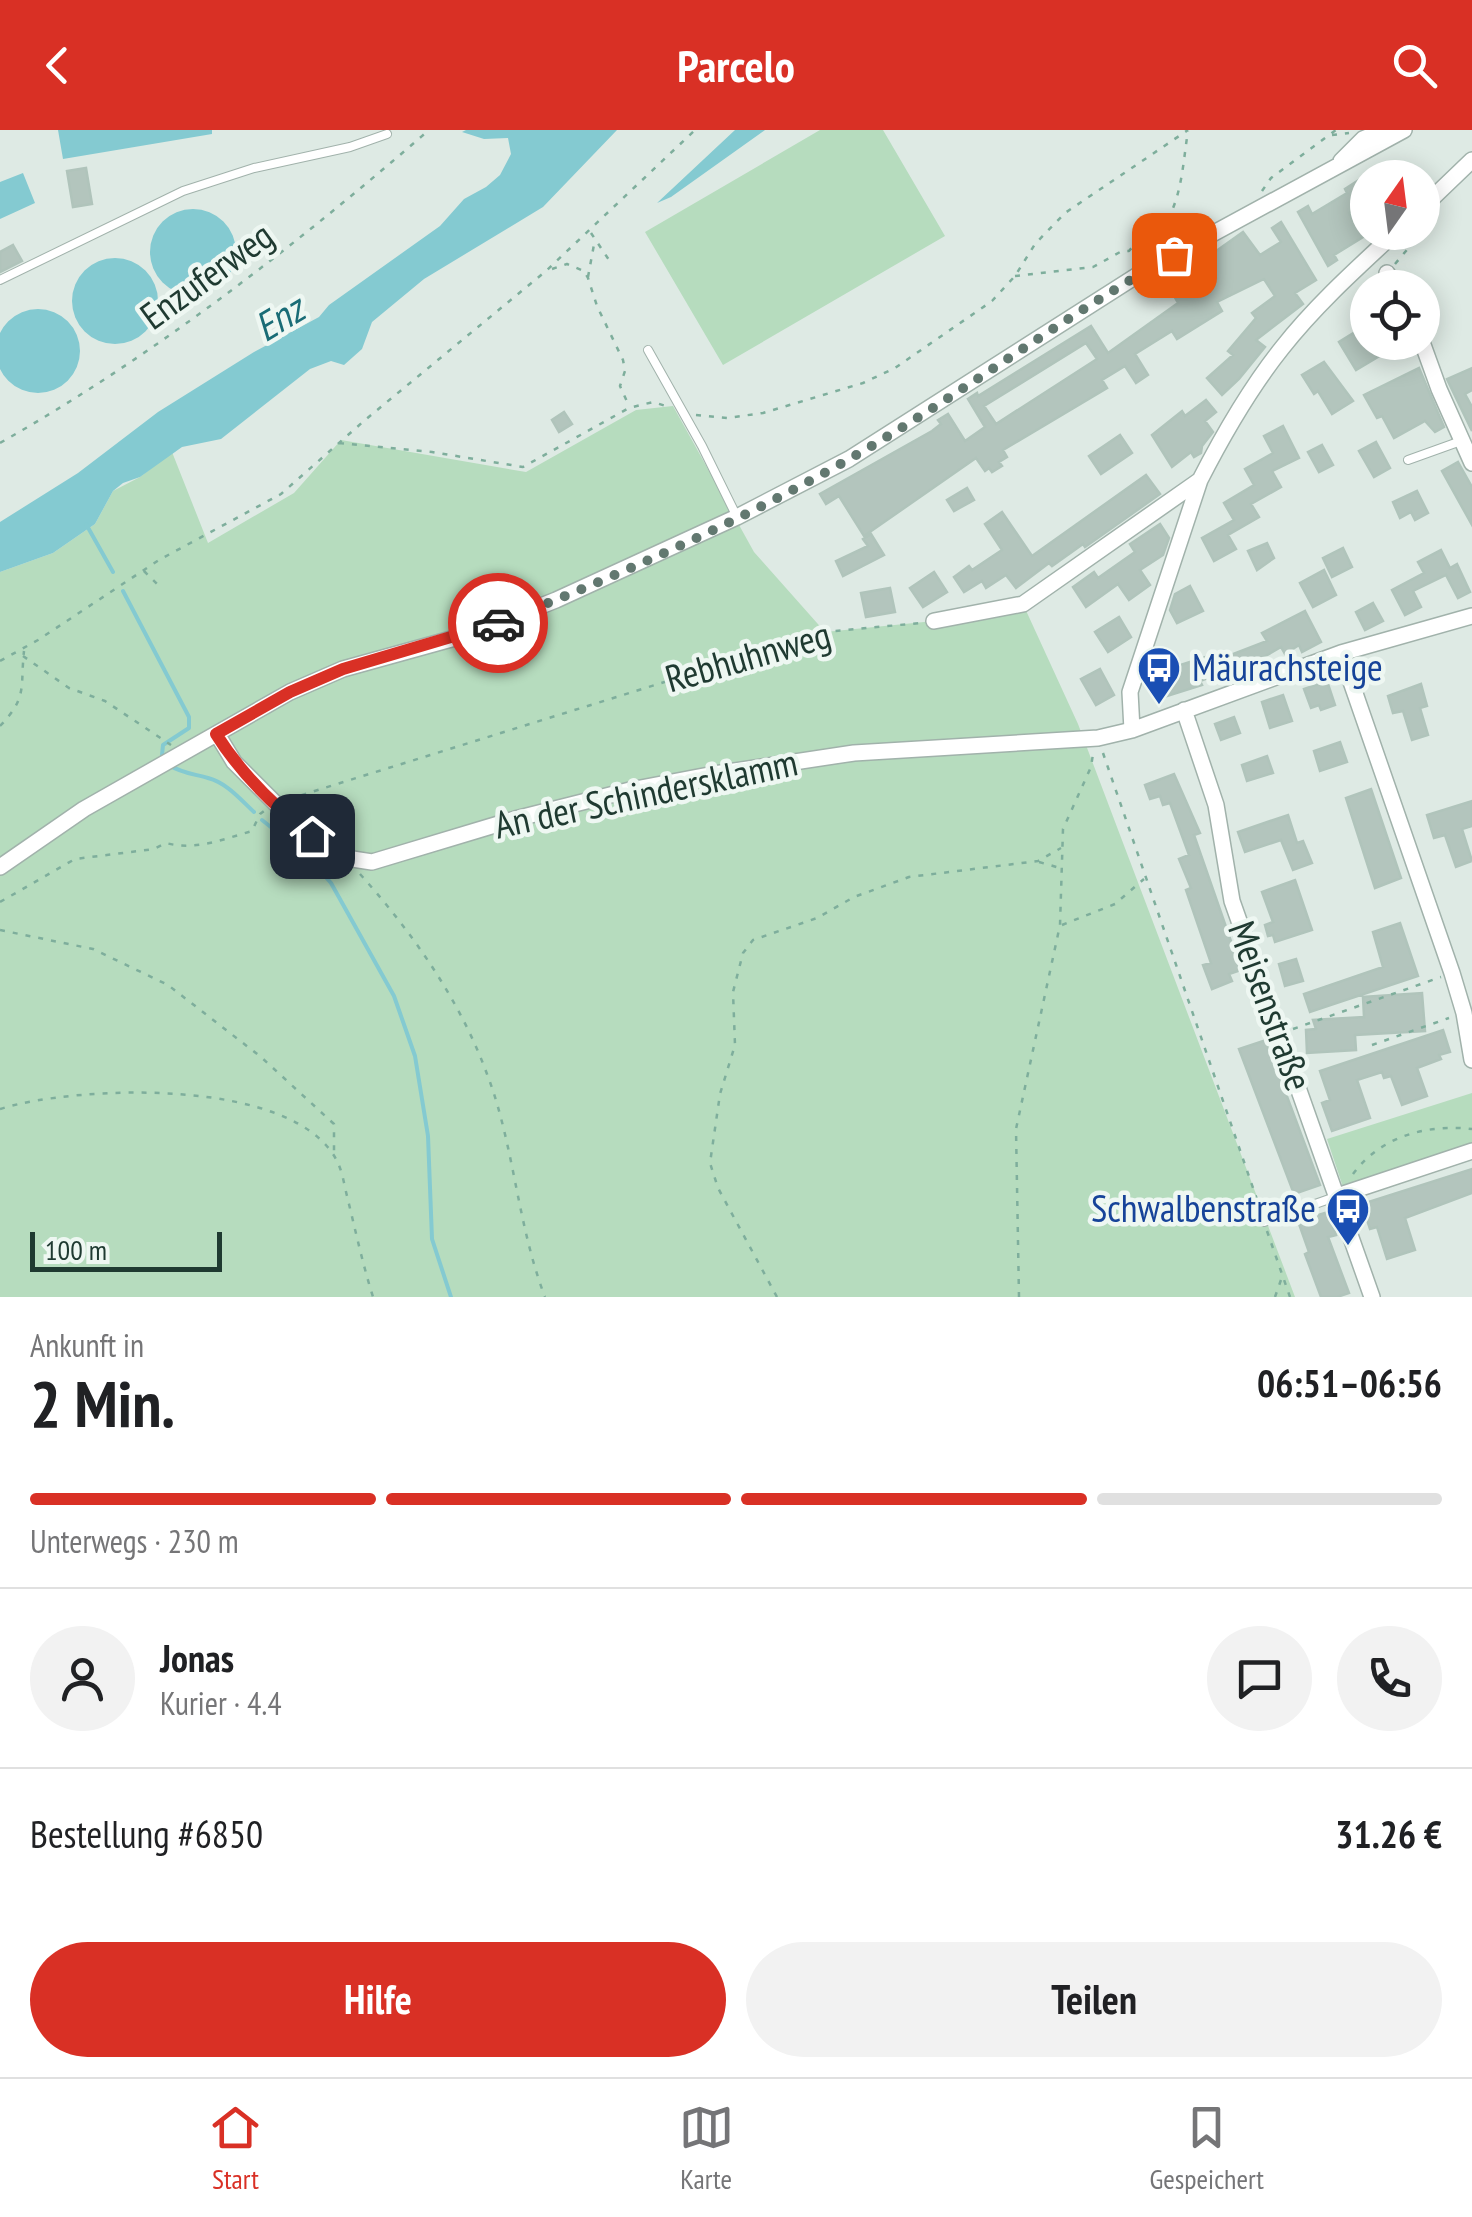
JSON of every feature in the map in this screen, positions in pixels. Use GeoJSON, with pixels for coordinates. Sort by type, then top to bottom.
{"type":"FeatureCollection","features":[{"type":"Feature","properties":{"kind":"street"},"geometry":{"type":"LineString","coordinates":[[1336,169],[1346,152],[1384,130]]}},
{"type":"Feature","properties":{"kind":"street"},"geometry":{"type":"LineString","coordinates":[[0,867],[84,809],[290,692],[343,669],[473,633],[556,600],[737,517],[849,459],[1144,271],[1404,130]]}},
{"type":"Feature","properties":{"kind":"street"},"geometry":{"type":"LineString","coordinates":[[1440,191],[1472,160]]}},
{"type":"Feature","properties":{"kind":"street"},"geometry":{"type":"LineString","coordinates":[[1132,730],[1130,692],[1200,480],[1282,347],[1377,250]]}},
{"type":"Feature","properties":{"kind":"street"},"geometry":{"type":"LineString","coordinates":[[1429,360],[1472,464]]}},
{"type":"Feature","properties":{"kind":"street"},"geometry":{"type":"LineString","coordinates":[[934,621],[1023,604],[1200,480]]}},
{"type":"Feature","properties":{"kind":"street","name":"An der Schindersklamm"},"geometry":{"type":"LineString","coordinates":[[346,858],[387,860],[515,820],[630,790],[798,760],[1098,738],[1132,730],[1341,653],[1472,616]]}},
{"type":"Feature","properties":{"kind":"street"},"geometry":{"type":"LineString","coordinates":[[1341,653],[1468,1018],[1472,1060]]}},
{"type":"Feature","properties":{"kind":"street","name":"Meisenstraße"},"geometry":{"type":"LineString","coordinates":[[1184,710],[1216,805],[1232,900],[1343,1194],[1372,1297]]}},
{"type":"Feature","properties":{"kind":"street"},"geometry":{"type":"LineString","coordinates":[[216,734],[234,762],[274,804],[346,858]]}},
{"type":"Feature","properties":{"kind":"street"},"geometry":{"type":"LineString","coordinates":[[1343,1194],[1472,1150]]}},
{"type":"Feature","properties":{"kind":"lane"},"geometry":{"type":"LineString","coordinates":[[0,280],[183,191],[254,168],[350,147],[388,134]]}},
{"type":"Feature","properties":{"kind":"lane"},"geometry":{"type":"LineString","coordinates":[[648,350],[737,517]]}},
{"type":"Feature","properties":{"kind":"lane"},"geometry":{"type":"LineString","coordinates":[[1408,460],[1460,441]]}},
{"type":"Feature","properties":{"kind":"lane"},"geometry":{"type":"LineString","coordinates":[[1264,1222],[1343,1194]]}},
{"type":"Feature","properties":{"kind":"path","name":"Enzuferweg"},"geometry":{"type":"LineString","coordinates":[[0,443],[141,355],[258,272],[430,130]]}},
{"type":"Feature","properties":{"kind":"path"},"geometry":{"type":"LineString","coordinates":[[0,661],[143,570],[281,494],[546,271],[695,130]]}},
{"type":"Feature","properties":{"kind":"path"},"geometry":{"type":"LineString","coordinates":[[339,443],[523,466],[629,408],[653,402],[714,418],[745,416],[879,377],[973,316],[1015,276],[1035,244],[1064,213],[1188,130]]}},
{"type":"Feature","properties":{"kind":"path"},"geometry":{"type":"LineString","coordinates":[[1015,276],[1093,267],[1122,251],[1129,252],[1132,246],[1157,232],[1171,210],[1182,175],[1188,130]]}},
{"type":"Feature","properties":{"kind":"path"},"geometry":{"type":"LineString","coordinates":[[1261,206],[1260,194],[1271,178],[1336,130]]}},
{"type":"Feature","properties":{"kind":"path"},"geometry":{"type":"LineString","coordinates":[[1330,136],[1364,130]]}},
{"type":"Feature","properties":{"kind":"path"},"geometry":{"type":"LineString","coordinates":[[590,232],[611,263]]}},
{"type":"Feature","properties":{"kind":"path"},"geometry":{"type":"LineString","coordinates":[[588,278],[595,239]]}},
{"type":"Feature","properties":{"kind":"path"},"geometry":{"type":"LineString","coordinates":[[546,271],[566,264],[584,270],[596,306],[623,360],[625,371],[620,386],[629,408]]}},
{"type":"Feature","properties":{"kind":"path"},"geometry":{"type":"LineString","coordinates":[[143,570],[160,587]]}},
{"type":"Feature","properties":{"kind":"path","name":"Rebhuhnweg"},"geometry":{"type":"LineString","coordinates":[[274,804],[825,632],[934,621]]}},
{"type":"Feature","properties":{"kind":"path"},"geometry":{"type":"LineString","coordinates":[[0,726],[19,704],[24,691],[24,649]]}},
{"type":"Feature","properties":{"kind":"path"},"geometry":{"type":"LineString","coordinates":[[23,656],[69,688],[105,701],[167,742]]}},
{"type":"Feature","properties":{"kind":"path"},"geometry":{"type":"LineString","coordinates":[[1020,1297],[1016,1129],[1060,925],[1062,829],[1091,766],[1098,738]]}},
{"type":"Feature","properties":{"kind":"path"},"geometry":{"type":"LineString","coordinates":[[1098,738],[1290,1297]]}},
{"type":"Feature","properties":{"kind":"path"},"geometry":{"type":"LineString","coordinates":[[0,902],[75,859],[166,843],[198,846],[252,832],[260,814],[274,804]]}},
{"type":"Feature","properties":{"kind":"path"},"geometry":{"type":"LineString","coordinates":[[1038,862],[1060,848]]}},
{"type":"Feature","properties":{"kind":"path"},"geometry":{"type":"LineString","coordinates":[[346,858],[419,946],[467,1029],[491,1086],[530,1260],[545,1297]]}},
{"type":"Feature","properties":{"kind":"path"},"geometry":{"type":"LineString","coordinates":[[778,1297],[718,1188],[710,1163],[720,1094],[735,1045],[733,992],[743,953],[760,937],[817,918],[854,897],[909,877],[1038,862],[1060,868]]}},
{"type":"Feature","properties":{"kind":"path"},"geometry":{"type":"LineString","coordinates":[[1060,925],[1115,904],[1145,878]]}},
{"type":"Feature","properties":{"kind":"path"},"geometry":{"type":"LineString","coordinates":[[0,930],[93,950],[168,984],[260,1057],[334,1124],[334,1157]]}},
{"type":"Feature","properties":{"kind":"path"},"geometry":{"type":"LineString","coordinates":[[1280,1033],[1452,973]]}},
{"type":"Feature","properties":{"kind":"path"},"geometry":{"type":"LineString","coordinates":[[1372,1045],[1468,1018]]}},
{"type":"Feature","properties":{"kind":"path"},"geometry":{"type":"LineString","coordinates":[[0,1110],[20,1103],[94,1095],[192,1093],[238,1100],[303,1125],[338,1163],[373,1297]]}},
{"type":"Feature","properties":{"kind":"path"},"geometry":{"type":"LineString","coordinates":[[1343,1194],[1349,1180],[1376,1149],[1418,1132],[1472,1129]]}},
{"type":"Feature","properties":{"kind":"path"},"geometry":{"type":"LineString","coordinates":[[1276,1297],[1282,1275]]}},
{"type":"Feature","properties":{"kind":"green space"},"geometry":{"type":"Polygon","coordinates":[[[820,130],[883,130],[945,236],[723,365],[645,232],[820,130]]]}},
{"type":"Feature","properties":{"kind":"green space"},"geometry":{"type":"Polygon","coordinates":[[[673,406],[754,552],[825,632],[934,621],[1023,604],[1078,724],[1295,1297],[0,1297],[0,572],[53,553],[95,524],[113,491],[140,477],[172,452],[208,543],[294,493],[341,440],[526,472],[636,410],[673,406]]]}},
{"type":"Feature","properties":{"kind":"green space"},"geometry":{"type":"Polygon","coordinates":[[[1472,1093],[1472,1146],[1343,1187],[1327,1139],[1472,1093]]]}},
{"type":"Feature","properties":{"kind":"water"},"geometry":{"type":"Polygon","coordinates":[[[58,130],[212,130],[212,134],[63,159],[58,130]]]}},
{"type":"Feature","properties":{"kind":"water"},"geometry":{"type":"Polygon","coordinates":[[[617,130],[543,207],[424,279],[372,322],[362,349],[344,365],[331,361],[310,369],[221,439],[182,447],[140,477],[123,483],[113,491],[95,524],[53,553],[0,572],[0,522],[78,473],[158,412],[319,317],[329,305],[440,226],[464,199],[500,175],[511,154],[508,138],[484,139],[462,132],[617,130]]]}},
{"type":"Feature","properties":{"kind":"water"},"geometry":{"type":"Polygon","coordinates":[[[735,130],[765,130],[657,203],[735,130]]]}},
{"type":"Feature","properties":{"kind":"water"},"geometry":{"type":"Polygon","coordinates":[[[23,173],[35,203],[0,219],[0,182],[23,173]]]}},
{"type":"Feature","properties":{"kind":"water"},"geometry":{"type":"Polygon","coordinates":[[[193,209],[223,222],[236,252],[223,282],[193,295],[163,282],[150,252],[163,222],[193,209]]]}},
{"type":"Feature","properties":{"kind":"water"},"geometry":{"type":"Polygon","coordinates":[[[115,258],[145,271],[158,301],[145,331],[115,344],[85,331],[72,301],[85,271],[115,258]]]}},
{"type":"Feature","properties":{"kind":"water"},"geometry":{"type":"Polygon","coordinates":[[[22,312],[54,312],[68,321],[79,343],[77,367],[68,381],[54,390],[22,390],[8,381],[-1,367],[-1,335],[8,321],[22,312]]]}},
{"type":"Feature","properties":{"kind":"building"},"geometry":{"type":"Polygon","coordinates":[[[86,168],[92,204],[73,207],[67,171],[86,168]]]}},
{"type":"Feature","properties":{"kind":"building"},"geometry":{"type":"Polygon","coordinates":[[[1350,186],[1350,245],[1334,255],[1337,260],[1328,266],[1298,212],[1308,206],[1312,214],[1347,193],[1345,189],[1350,186]]]}},
{"type":"Feature","properties":{"kind":"building"},"geometry":{"type":"Polygon","coordinates":[[[1281,222],[1316,280],[1295,293],[1303,304],[1256,340],[1265,347],[1222,395],[1207,378],[1233,355],[1228,351],[1256,318],[1252,313],[1275,296],[1264,279],[1217,302],[1222,311],[1177,339],[1172,331],[1135,354],[1148,375],[1136,383],[1125,366],[1102,380],[1107,388],[1003,450],[1007,457],[992,472],[989,468],[985,471],[976,458],[864,536],[839,496],[826,504],[820,494],[932,431],[941,424],[938,420],[948,414],[965,441],[985,427],[968,399],[1091,326],[1108,353],[1178,303],[1162,274],[1182,263],[1197,291],[1217,279],[1205,259],[1243,232],[1260,255],[1281,242],[1272,228],[1281,222]],[[1086,343],[984,406],[996,424],[1097,359],[1086,343]]]}},
{"type":"Feature","properties":{"kind":"building"},"geometry":{"type":"Polygon","coordinates":[[[13,245],[22,261],[0,272],[0,252],[13,245]]]}},
{"type":"Feature","properties":{"kind":"building"},"geometry":{"type":"Polygon","coordinates":[[[1350,335],[1350,360],[1373,360],[1356,370],[1339,342],[1350,335]]]}},
{"type":"Feature","properties":{"kind":"building"},"geometry":{"type":"Polygon","coordinates":[[[1324,362],[1353,401],[1332,414],[1302,375],[1324,362]]]}},
{"type":"Feature","properties":{"kind":"building"},"geometry":{"type":"Polygon","coordinates":[[[1419,368],[1444,427],[1435,432],[1425,421],[1394,438],[1364,395],[1419,368]]]}},
{"type":"Feature","properties":{"kind":"building"},"geometry":{"type":"Polygon","coordinates":[[[1472,368],[1472,390],[1465,394],[1472,407],[1472,431],[1447,379],[1472,368]]]}},
{"type":"Feature","properties":{"kind":"building"},"geometry":{"type":"Polygon","coordinates":[[[1206,400],[1216,412],[1205,421],[1213,432],[1201,453],[1194,457],[1191,452],[1172,467],[1152,435],[1182,411],[1185,416],[1206,400]]]}},
{"type":"Feature","properties":{"kind":"building"},"geometry":{"type":"Polygon","coordinates":[[[564,412],[572,424],[559,432],[552,420],[564,412]]]}},
{"type":"Feature","properties":{"kind":"building"},"geometry":{"type":"Polygon","coordinates":[[[1283,426],[1299,458],[1272,471],[1281,487],[1251,504],[1259,517],[1228,535],[1236,549],[1214,561],[1202,538],[1234,520],[1224,503],[1254,485],[1245,469],[1273,453],[1264,436],[1283,426]]]}},
{"type":"Feature","properties":{"kind":"building"},"geometry":{"type":"Polygon","coordinates":[[[1120,435],[1132,453],[1101,474],[1089,456],[1120,435]]]}},
{"type":"Feature","properties":{"kind":"building"},"geometry":{"type":"Polygon","coordinates":[[[1376,442],[1390,468],[1374,477],[1359,451],[1376,442]]]}},
{"type":"Feature","properties":{"kind":"building"},"geometry":{"type":"Polygon","coordinates":[[[1322,445],[1333,465],[1319,472],[1308,452],[1322,445]]]}},
{"type":"Feature","properties":{"kind":"building"},"geometry":{"type":"Polygon","coordinates":[[[1458,462],[1472,487],[1472,525],[1442,471],[1458,462]]]}},
{"type":"Feature","properties":{"kind":"building"},"geometry":{"type":"Polygon","coordinates":[[[1146,475],[1160,494],[1085,547],[1083,544],[1052,566],[1049,563],[1016,588],[1006,575],[986,588],[982,581],[964,592],[954,577],[1002,550],[985,524],[1002,512],[1032,556],[1146,475]]]}},
{"type":"Feature","properties":{"kind":"building"},"geometry":{"type":"Polygon","coordinates":[[[967,488],[974,500],[954,511],[947,500],[967,488]]]}},
{"type":"Feature","properties":{"kind":"building"},"geometry":{"type":"Polygon","coordinates":[[[1417,491],[1428,513],[1415,520],[1411,512],[1400,518],[1393,502],[1417,491]]]}},
{"type":"Feature","properties":{"kind":"building"},"geometry":{"type":"Polygon","coordinates":[[[1160,524],[1169,538],[1163,555],[1140,570],[1150,585],[1129,600],[1118,584],[1086,607],[1073,587],[1094,572],[1098,578],[1135,552],[1130,544],[1160,524]]]}},
{"type":"Feature","properties":{"kind":"building"},"geometry":{"type":"Polygon","coordinates":[[[871,534],[884,555],[843,576],[836,561],[868,546],[863,539],[871,534]]]}},
{"type":"Feature","properties":{"kind":"building"},"geometry":{"type":"Polygon","coordinates":[[[1267,543],[1274,558],[1257,570],[1248,551],[1267,543]]]}},
{"type":"Feature","properties":{"kind":"building"},"geometry":{"type":"Polygon","coordinates":[[[1343,548],[1352,567],[1332,577],[1323,558],[1343,548]]]}},
{"type":"Feature","properties":{"kind":"building"},"geometry":{"type":"Polygon","coordinates":[[[1441,550],[1450,568],[1457,564],[1470,592],[1458,598],[1446,575],[1413,591],[1421,607],[1405,615],[1392,590],[1424,573],[1418,562],[1441,550]]]}},
{"type":"Feature","properties":{"kind":"building"},"geometry":{"type":"Polygon","coordinates":[[[1324,570],[1336,595],[1313,607],[1300,583],[1324,570]]]}},
{"type":"Feature","properties":{"kind":"building"},"geometry":{"type":"Polygon","coordinates":[[[934,572],[947,592],[923,607],[910,588],[934,572]]]}},
{"type":"Feature","properties":{"kind":"building"},"geometry":{"type":"Polygon","coordinates":[[[1190,586],[1203,611],[1177,623],[1170,610],[1175,594],[1190,586]]]}},
{"type":"Feature","properties":{"kind":"building"},"geometry":{"type":"Polygon","coordinates":[[[890,588],[895,612],[866,617],[861,593],[890,588]]]}},
{"type":"Feature","properties":{"kind":"building"},"geometry":{"type":"Polygon","coordinates":[[[1373,603],[1383,621],[1365,630],[1356,612],[1373,603]]]}},
{"type":"Feature","properties":{"kind":"building"},"geometry":{"type":"Polygon","coordinates":[[[1305,611],[1321,642],[1302,652],[1299,645],[1285,654],[1281,647],[1262,658],[1264,666],[1242,673],[1239,666],[1200,681],[1202,685],[1164,697],[1155,673],[1221,652],[1223,658],[1267,641],[1262,633],[1305,611]]]}},
{"type":"Feature","properties":{"kind":"building"},"geometry":{"type":"Polygon","coordinates":[[[1119,617],[1131,637],[1108,652],[1095,632],[1119,617]]]}},
{"type":"Feature","properties":{"kind":"building"},"geometry":{"type":"Polygon","coordinates":[[[1100,669],[1114,695],[1096,705],[1081,679],[1100,669]]]}},
{"type":"Feature","properties":{"kind":"building"},"geometry":{"type":"Polygon","coordinates":[[[1327,681],[1335,705],[1321,710],[1319,705],[1311,708],[1304,689],[1327,681]]]}},
{"type":"Feature","properties":{"kind":"building"},"geometry":{"type":"Polygon","coordinates":[[[1421,684],[1427,706],[1420,708],[1428,735],[1412,740],[1403,711],[1393,713],[1388,696],[1421,684]]]}},
{"type":"Feature","properties":{"kind":"building"},"geometry":{"type":"Polygon","coordinates":[[[1283,695],[1292,721],[1270,728],[1262,702],[1283,695]]]}},
{"type":"Feature","properties":{"kind":"building"},"geometry":{"type":"Polygon","coordinates":[[[1234,717],[1240,733],[1221,740],[1215,724],[1234,717]]]}},
{"type":"Feature","properties":{"kind":"building"},"geometry":{"type":"Polygon","coordinates":[[[1340,742],[1347,762],[1320,771],[1314,751],[1340,742]]]}},
{"type":"Feature","properties":{"kind":"building"},"geometry":{"type":"Polygon","coordinates":[[[1267,756],[1273,773],[1247,781],[1242,765],[1267,756]]]}},
{"type":"Feature","properties":{"kind":"building"},"geometry":{"type":"Polygon","coordinates":[[[1174,774],[1200,833],[1194,835],[1241,970],[1229,974],[1232,981],[1212,989],[1203,965],[1211,963],[1179,859],[1189,855],[1170,803],[1163,805],[1160,796],[1150,799],[1145,785],[1174,774]]]}},
{"type":"Feature","properties":{"kind":"building"},"geometry":{"type":"Polygon","coordinates":[[[1371,789],[1401,878],[1375,888],[1346,798],[1371,789]]]}},
{"type":"Feature","properties":{"kind":"building"},"geometry":{"type":"Polygon","coordinates":[[[1472,801],[1472,826],[1462,829],[1472,861],[1456,867],[1445,835],[1434,838],[1427,815],[1472,801]]]}},
{"type":"Feature","properties":{"kind":"building"},"geometry":{"type":"Polygon","coordinates":[[[1288,815],[1297,843],[1303,841],[1312,863],[1293,870],[1281,840],[1245,852],[1238,832],[1288,815]]]}},
{"type":"Feature","properties":{"kind":"building"},"geometry":{"type":"Polygon","coordinates":[[[1295,880],[1312,930],[1275,942],[1265,925],[1273,922],[1262,892],[1295,880]]]}},
{"type":"Feature","properties":{"kind":"building"},"geometry":{"type":"Polygon","coordinates":[[[1400,923],[1418,976],[1310,1012],[1304,994],[1383,967],[1373,932],[1400,923]]]}},
{"type":"Feature","properties":{"kind":"building"},"geometry":{"type":"Polygon","coordinates":[[[1296,959],[1303,981],[1285,986],[1279,964],[1296,959]]]}},
{"type":"Feature","properties":{"kind":"building"},"geometry":{"type":"Polygon","coordinates":[[[1422,993],[1425,1031],[1355,1035],[1356,1050],[1307,1053],[1306,1030],[1316,1029],[1313,1020],[1364,1017],[1363,997],[1422,993]]]}},
{"type":"Feature","properties":{"kind":"building"},"geometry":{"type":"Polygon","coordinates":[[[1443,1030],[1450,1052],[1417,1068],[1427,1096],[1402,1105],[1391,1076],[1384,1078],[1382,1072],[1357,1080],[1370,1118],[1332,1131],[1322,1103],[1330,1100],[1320,1071],[1443,1030]]]}},
{"type":"Feature","properties":{"kind":"building"},"geometry":{"type":"Polygon","coordinates":[[[1266,1040],[1320,1185],[1294,1194],[1239,1049],[1266,1040]]]}},
{"type":"Feature","properties":{"kind":"building"},"geometry":{"type":"Polygon","coordinates":[[[1472,1169],[1472,1193],[1405,1218],[1415,1250],[1387,1259],[1377,1227],[1370,1229],[1362,1204],[1472,1169]]]}},
{"type":"Feature","properties":{"kind":"building"},"geometry":{"type":"Polygon","coordinates":[[[1328,1212],[1336,1235],[1328,1237],[1349,1293],[1337,1297],[1321,1297],[1298,1221],[1328,1212]]]}},
{"type":"Feature","properties":{"kind":"waterway"},"geometry":{"type":"LineString","coordinates":[[86,524],[113,572]]}},
{"type":"Feature","properties":{"kind":"waterway"},"geometry":{"type":"LineString","coordinates":[[123,591],[189,717],[189,728],[163,745],[162,755]]}},
{"type":"Feature","properties":{"kind":"waterway"},"geometry":{"type":"LineString","coordinates":[[169,765],[221,784],[254,812]]}},
{"type":"Feature","properties":{"kind":"waterway"},"geometry":{"type":"LineString","coordinates":[[262,820],[307,856],[331,883],[394,996],[415,1056],[428,1136],[432,1239],[451,1297]]}},
{"type":"Feature","properties":{"kind":"way so far"},"geometry":{"type":"LineString","coordinates":[[498,623],[737,517],[849,459],[1174,255]]}},
{"type":"Feature","properties":{"kind":"place","name":"Mäurachsteige"},"geometry":{"type":"Point","coordinates":[1159,706]}},
{"type":"Feature","properties":{"kind":"place","name":"Schwalbenstraße"},"geometry":{"type":"Point","coordinates":[1348,1247]}},
{"type":"Feature","properties":{"kind":"route"},"geometry":{"type":"LineString","coordinates":[[312,836],[234,762],[216,734],[248,713],[343,669],[498,623]]}},
{"type":"Feature","properties":{"kind":"water label","name":"Enz"},"geometry":{"type":"Point","coordinates":[279,318]}}]}
